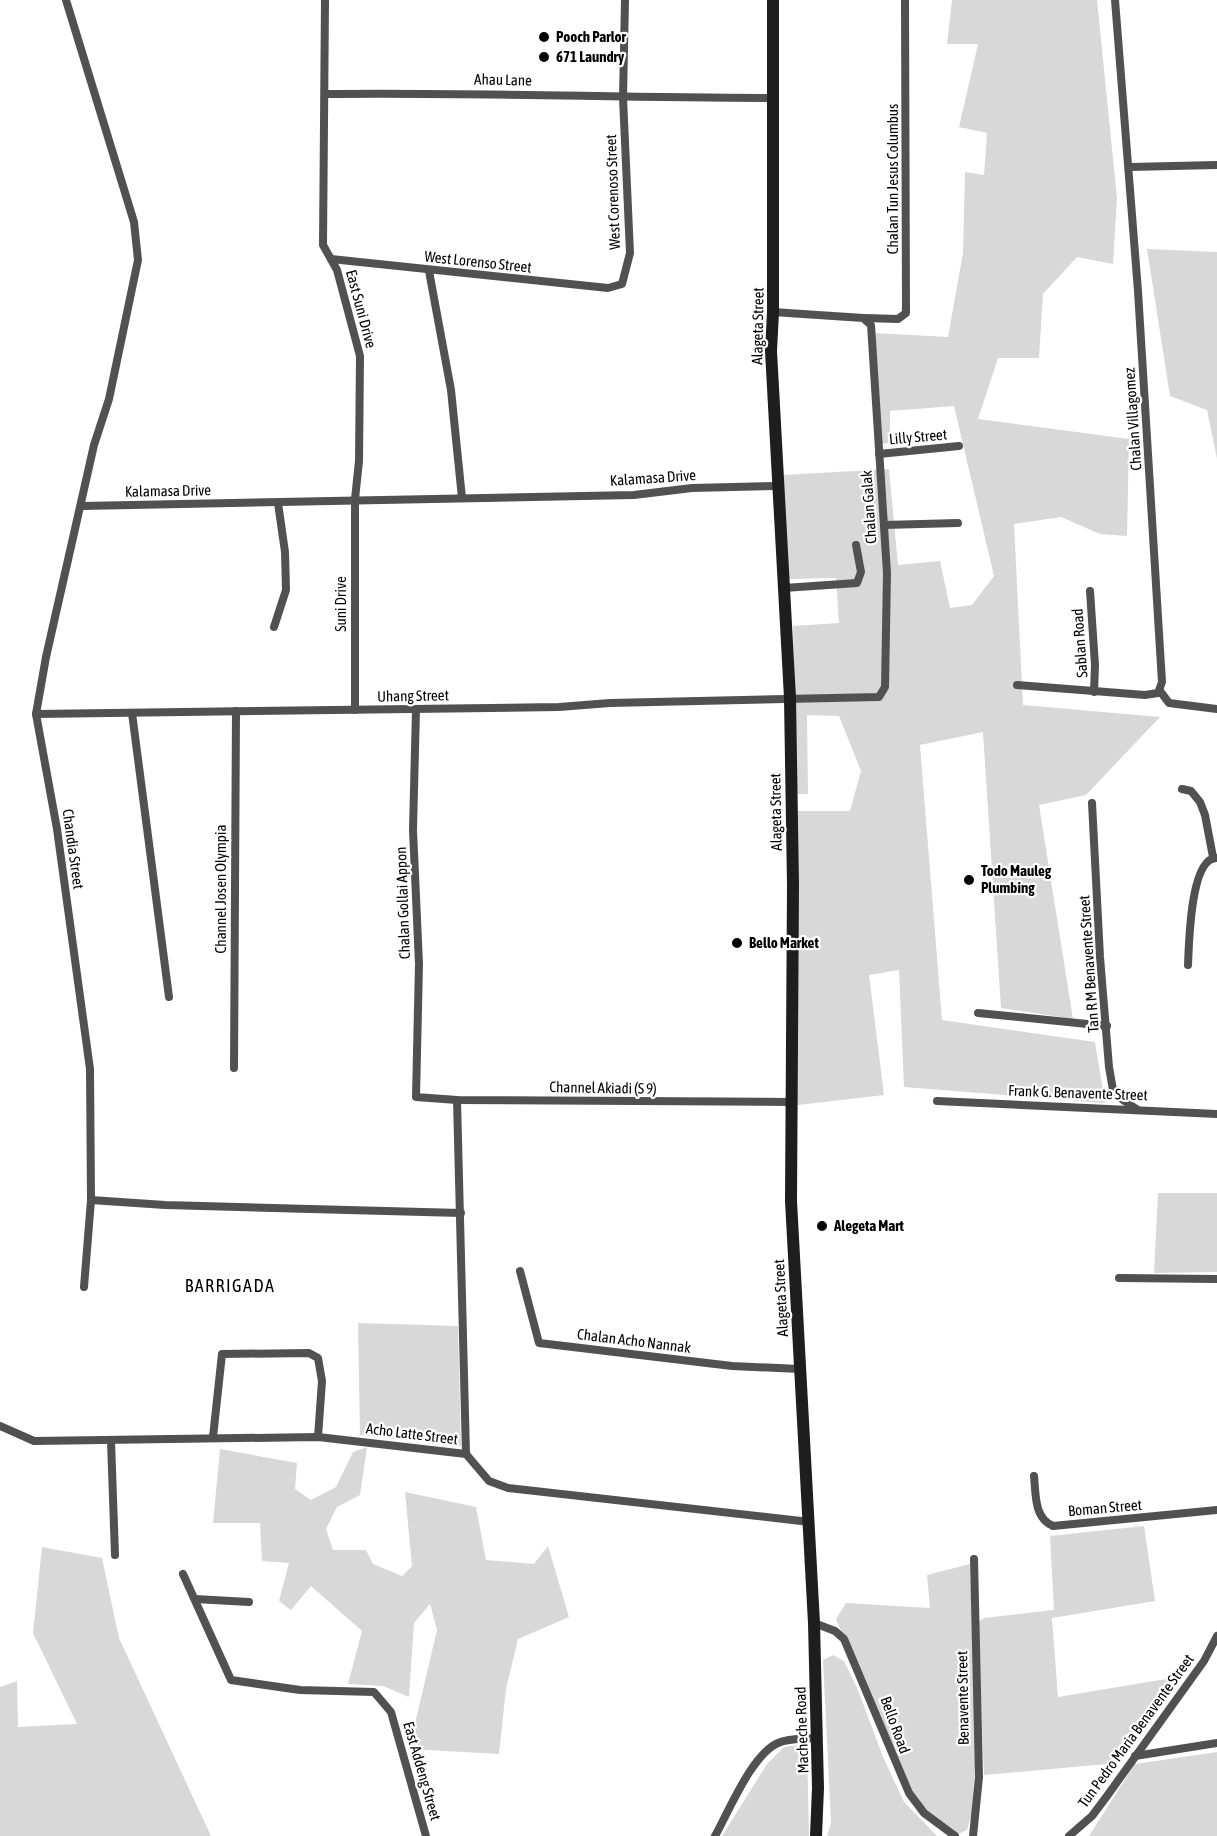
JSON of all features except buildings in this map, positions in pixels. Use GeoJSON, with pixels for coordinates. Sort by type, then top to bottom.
{"type":"FeatureCollection","features":[{"type":"Feature","properties":{"kind":"main road","name":"Alageta Street"},"geometry":{"type":"LineString","coordinates":[[773,0],[771,351],[790,698],[793,885],[790,1102],[792,1222],[814,1623]]}},
{"type":"Feature","properties":{"kind":"main road","name":"Macheche Road"},"geometry":{"type":"LineString","coordinates":[[814,1623],[818,1788],[816,1836]]}},
{"type":"Feature","properties":{"kind":"street"},"geometry":{"type":"LineString","coordinates":[[66,0],[135,222],[138,260],[82,506]]}},
{"type":"Feature","properties":{"kind":"street"},"geometry":{"type":"LineString","coordinates":[[325,0],[325,94]]}},
{"type":"Feature","properties":{"kind":"street","name":"West Corenoso Street"},"geometry":{"type":"LineString","coordinates":[[622,284],[630,253],[623,98],[625,0]]}},
{"type":"Feature","properties":{"kind":"street","name":"Chalan Tun Jesus Columbus"},"geometry":{"type":"LineString","coordinates":[[863,318],[894,320],[902,318],[906,313],[905,0]]}},
{"type":"Feature","properties":{"kind":"street","name":"Chalan Villagomez"},"geometry":{"type":"LineString","coordinates":[[1115,0],[1130,166],[1161,631],[1160,691]]}},
{"type":"Feature","properties":{"kind":"street","name":"Ahau Lane"},"geometry":{"type":"LineString","coordinates":[[325,94],[435,93],[623,98],[774,98]]}},
{"type":"Feature","properties":{"kind":"street","name":"East Suni Drive"},"geometry":{"type":"LineString","coordinates":[[325,94],[322,245],[337,270],[360,356],[359,461],[355,499]]}},
{"type":"Feature","properties":{"kind":"street"},"geometry":{"type":"LineString","coordinates":[[1130,166],[1217,165]]}},
{"type":"Feature","properties":{"kind":"street","name":"West Lorenso Street"},"geometry":{"type":"LineString","coordinates":[[331,259],[429,272],[608,288],[622,284]]}},
{"type":"Feature","properties":{"kind":"street"},"geometry":{"type":"LineString","coordinates":[[429,272],[451,390],[462,498]]}},
{"type":"Feature","properties":{"kind":"street"},"geometry":{"type":"LineString","coordinates":[[773,312],[863,318]]}},
{"type":"Feature","properties":{"kind":"street","name":"Chalan Galak"},"geometry":{"type":"LineString","coordinates":[[790,698],[872,699],[882,695],[885,687],[887,641],[884,525],[871,325],[863,318]]}},
{"type":"Feature","properties":{"kind":"street","name":"Lilly Street"},"geometry":{"type":"LineString","coordinates":[[879,454],[959,446]]}},
{"type":"Feature","properties":{"kind":"street","name":"Kalamasa Drive"},"geometry":{"type":"LineString","coordinates":[[82,506],[634,495],[692,488],[777,486]]}},
{"type":"Feature","properties":{"kind":"street","name":"Suni Drive"},"geometry":{"type":"LineString","coordinates":[[355,499],[355,710]]}},
{"type":"Feature","properties":{"kind":"street"},"geometry":{"type":"LineString","coordinates":[[274,627],[286,590],[285,552],[278,503]]}},
{"type":"Feature","properties":{"kind":"street","name":"Chandia Street"},"geometry":{"type":"LineString","coordinates":[[82,506],[46,657],[36,714],[57,829],[90,1069],[91,1200],[84,1287]]}},
{"type":"Feature","properties":{"kind":"street"},"geometry":{"type":"LineString","coordinates":[[884,525],[958,523]]}},
{"type":"Feature","properties":{"kind":"street"},"geometry":{"type":"LineString","coordinates":[[784,588],[857,583],[861,572],[856,545]]}},
{"type":"Feature","properties":{"kind":"street","name":"Sablan Road"},"geometry":{"type":"LineString","coordinates":[[1090,591],[1095,665],[1094,692]]}},
{"type":"Feature","properties":{"kind":"street"},"geometry":{"type":"LineString","coordinates":[[1017,684],[1145,695],[1160,691],[1169,702],[1217,709]]}},
{"type":"Feature","properties":{"kind":"street","name":"Uhang Street"},"geometry":{"type":"LineString","coordinates":[[36,714],[559,707],[790,698]]}},
{"type":"Feature","properties":{"kind":"street","name":"Chalan Gollai Appon"},"geometry":{"type":"LineString","coordinates":[[416,709],[413,809],[419,964],[416,1097]]}},
{"type":"Feature","properties":{"kind":"street","name":"Channel Josen Olympia"},"geometry":{"type":"LineString","coordinates":[[234,1068],[236,711]]}},
{"type":"Feature","properties":{"kind":"street"},"geometry":{"type":"LineString","coordinates":[[132,713],[169,998]]}},
{"type":"Feature","properties":{"kind":"street"},"geometry":{"type":"LineString","coordinates":[[1182,789],[1191,791],[1200,802],[1215,858],[1202,868],[1195,887],[1188,965]]}},
{"type":"Feature","properties":{"kind":"street","name":"Tan R M Benavente Street"},"geometry":{"type":"LineString","coordinates":[[1092,803],[1100,957],[1113,1090],[1121,1101],[1138,1110]]}},
{"type":"Feature","properties":{"kind":"street"},"geometry":{"type":"LineString","coordinates":[[978,1013],[1107,1026]]}},
{"type":"Feature","properties":{"kind":"street","name":"Channel Akiadi (S 9)"},"geometry":{"type":"LineString","coordinates":[[416,1097],[457,1100],[790,1102]]}},
{"type":"Feature","properties":{"kind":"street"},"geometry":{"type":"LineString","coordinates":[[457,1100],[466,1454]]}},
{"type":"Feature","properties":{"kind":"street","name":"Frank G. Benavente Street"},"geometry":{"type":"LineString","coordinates":[[937,1101],[1217,1114]]}},
{"type":"Feature","properties":{"kind":"street"},"geometry":{"type":"LineString","coordinates":[[91,1200],[165,1205],[461,1213]]}},
{"type":"Feature","properties":{"kind":"street","name":"Chalan Acho Nannak"},"geometry":{"type":"LineString","coordinates":[[520,1271],[539,1343],[732,1366],[800,1369]]}},
{"type":"Feature","properties":{"kind":"street"},"geometry":{"type":"LineString","coordinates":[[1119,1278],[1217,1279]]}},
{"type":"Feature","properties":{"kind":"street"},"geometry":{"type":"LineString","coordinates":[[213,1437],[222,1354],[309,1353],[318,1358],[322,1381],[318,1437]]}},
{"type":"Feature","properties":{"kind":"street","name":"Acho Latte Street"},"geometry":{"type":"LineString","coordinates":[[0,1426],[34,1441],[111,1442],[213,1437],[318,1437],[466,1454],[489,1481],[508,1488],[810,1522]]}},
{"type":"Feature","properties":{"kind":"street"},"geometry":{"type":"LineString","coordinates":[[111,1442],[115,1555]]}},
{"type":"Feature","properties":{"kind":"street","name":"Boman Street"},"geometry":{"type":"LineString","coordinates":[[1034,1476],[1039,1513],[1044,1522],[1053,1526],[1217,1510]]}},
{"type":"Feature","properties":{"kind":"street","name":"Benavente Street"},"geometry":{"type":"LineString","coordinates":[[973,1836],[979,1777],[974,1559]]}},
{"type":"Feature","properties":{"kind":"street","name":"East Addeng Street"},"geometry":{"type":"LineString","coordinates":[[183,1574],[231,1680],[300,1690],[374,1692],[391,1712],[426,1836]]}},
{"type":"Feature","properties":{"kind":"street"},"geometry":{"type":"LineString","coordinates":[[195,1599],[249,1602]]}},
{"type":"Feature","properties":{"kind":"street","name":"Bello Road"},"geometry":{"type":"LineString","coordinates":[[814,1623],[835,1631],[844,1639],[909,1793],[932,1821],[955,1836]]}},
{"type":"Feature","properties":{"kind":"street","name":"Tun Pedro Maria Benavente Street"},"geometry":{"type":"LineString","coordinates":[[1069,1836],[1092,1816],[1204,1662],[1217,1636]]}},
{"type":"Feature","properties":{"kind":"street"},"geometry":{"type":"LineString","coordinates":[[715,1836],[766,1749],[780,1741],[816,1738]]}},
{"type":"Feature","properties":{"kind":"street"},"geometry":{"type":"LineString","coordinates":[[1135,1756],[1217,1743]]}},
{"type":"Feature","properties":{"kind":"shaded area"},"geometry":{"type":"Polygon","coordinates":[[[952,0],[1097,0],[1117,198],[1113,264],[1077,257],[1043,294],[1039,358],[998,358],[978,419],[1129,439],[1127,536],[1100,534],[1061,517],[1014,524],[1023,705],[1160,717],[1086,795],[1039,805],[1073,1019],[1001,1008],[983,732],[920,745],[942,1020],[1095,1042],[1105,1103],[904,1087],[899,970],[869,975],[884,1095],[790,1106],[793,811],[850,811],[861,771],[839,716],[807,715],[808,794],[797,794],[793,626],[839,623],[836,578],[789,579],[783,475],[889,469],[898,565],[940,561],[950,608],[972,605],[994,576],[954,406],[890,411],[890,443],[880,444],[875,333],[948,337],[963,253],[965,172],[984,175],[987,133],[959,127],[978,44],[947,44],[952,0]]]}},
{"type":"Feature","properties":{"kind":"shaded area"},"geometry":{"type":"Polygon","coordinates":[[[1147,249],[1217,252],[1217,459],[1207,410],[1170,396],[1147,249]]]}},
{"type":"Feature","properties":{"kind":"shaded area"},"geometry":{"type":"Polygon","coordinates":[[[1158,1193],[1217,1193],[1217,1272],[1154,1273],[1158,1193]]]}},
{"type":"Feature","properties":{"kind":"shaded area"},"geometry":{"type":"Polygon","coordinates":[[[358,1323],[458,1326],[461,1446],[360,1435],[358,1323]]]}},
{"type":"Feature","properties":{"kind":"shaded area"},"geometry":{"type":"Polygon","coordinates":[[[367,1447],[360,1495],[337,1507],[326,1529],[333,1550],[366,1550],[373,1564],[402,1576],[412,1566],[405,1492],[476,1507],[486,1560],[534,1564],[548,1546],[569,1617],[518,1639],[506,1689],[499,1754],[409,1749],[437,1630],[430,1604],[414,1623],[409,1697],[383,1686],[348,1684],[362,1631],[311,1586],[291,1610],[279,1601],[289,1563],[262,1561],[260,1523],[213,1523],[220,1449],[297,1463],[295,1489],[311,1500],[336,1487],[353,1452],[367,1447]]]}},
{"type":"Feature","properties":{"kind":"shaded area"},"geometry":{"type":"Polygon","coordinates":[[[1144,1526],[1155,1601],[1052,1618],[1058,1697],[1184,1676],[1118,1763],[984,1775],[978,1622],[984,1618],[1054,1610],[1050,1536],[1144,1526]]]}},
{"type":"Feature","properties":{"kind":"shaded area"},"geometry":{"type":"Polygon","coordinates":[[[42,1547],[102,1558],[119,1638],[211,1836],[0,1836],[0,1687],[17,1681],[18,1727],[77,1724],[33,1633],[42,1547]]]}},
{"type":"Feature","properties":{"kind":"shaded area"},"geometry":{"type":"Polygon","coordinates":[[[970,1564],[976,1751],[972,1812],[967,1830],[958,1834],[941,1826],[909,1793],[836,1619],[846,1603],[930,1608],[927,1575],[970,1564]]]}},
{"type":"Feature","properties":{"kind":"shaded area"},"geometry":{"type":"Polygon","coordinates":[[[833,1655],[844,1661],[904,1802],[937,1836],[827,1836],[831,1823],[823,1660],[833,1655]]]}},
{"type":"Feature","properties":{"kind":"shaded area"},"geometry":{"type":"Polygon","coordinates":[[[807,1744],[809,1836],[722,1836],[767,1764],[784,1747],[807,1744]]]}},
{"type":"Feature","properties":{"kind":"shaded area"},"geometry":{"type":"Polygon","coordinates":[[[1217,1752],[1217,1836],[1089,1836],[1135,1764],[1217,1752]]]}},
{"type":"Feature","properties":{"kind":"place","name":"Pooch Parlor"},"geometry":{"type":"Point","coordinates":[544,37]}},
{"type":"Feature","properties":{"kind":"place","name":"671 Laundry"},"geometry":{"type":"Point","coordinates":[544,57]}},
{"type":"Feature","properties":{"kind":"place","name":"Todo Mauleg Plumbing"},"geometry":{"type":"Point","coordinates":[969,880]}},
{"type":"Feature","properties":{"kind":"place","name":"Bello Market"},"geometry":{"type":"Point","coordinates":[737,943]}},
{"type":"Feature","properties":{"kind":"place","name":"Alegeta Mart"},"geometry":{"type":"Point","coordinates":[822,1226]}},
{"type":"Feature","properties":{"kind":"district","name":"BARRIGADA"},"geometry":{"type":"Point","coordinates":[230,1286]}}]}
